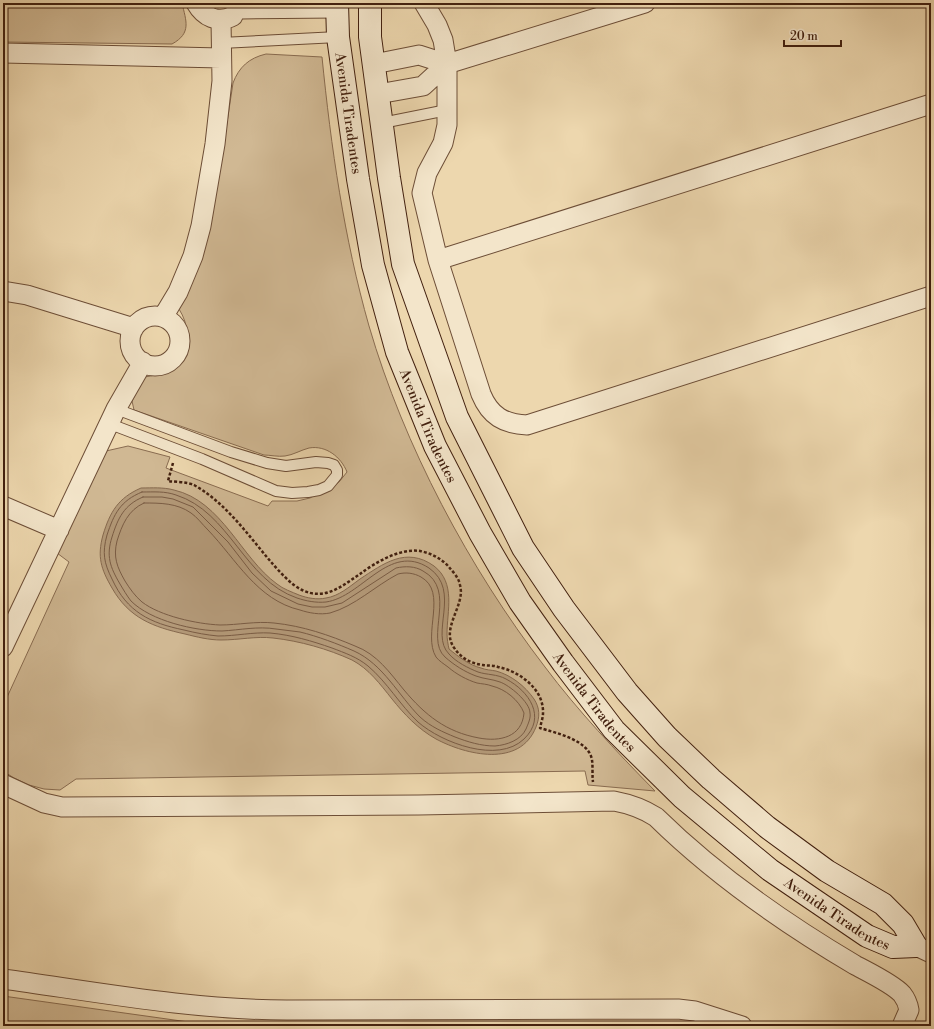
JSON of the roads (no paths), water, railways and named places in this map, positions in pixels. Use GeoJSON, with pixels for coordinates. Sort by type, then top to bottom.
{"type":"FeatureCollection","features":[{"type":"Feature","properties":{"kind":"street"},"geometry":{"type":"LineString","coordinates":[[196,3],[199,10],[205,15],[213,19],[221,20],[236,14],[243,6],[337,6]]}},
{"type":"Feature","properties":{"kind":"street","name":"Avenida Tiradentes"},"geometry":{"type":"LineString","coordinates":[[370,3],[370,37],[389,178],[403,264],[457,417],[523,548],[564,609],[627,692],[667,737],[688,758],[768,827],[827,871],[883,904],[903,924],[924,949]]}},
{"type":"Feature","properties":{"kind":"street"},"geometry":{"type":"LineString","coordinates":[[424,3],[437,25],[443,40],[447,64],[447,125],[443,143],[427,173],[422,193],[438,260],[484,402],[496,416],[506,422],[527,425],[931,296]]}},
{"type":"Feature","properties":{"kind":"street"},"geometry":{"type":"LineString","coordinates":[[378,94],[423,86],[447,64],[644,3]]}},
{"type":"Feature","properties":{"kind":"street","name":"Avenida Tiradentes"},"geometry":{"type":"LineString","coordinates":[[337,6],[338,37],[358,179],[373,265],[397,352],[435,446],[480,533],[520,602],[563,663],[614,730],[682,797],[770,870],[867,936],[893,947],[924,949]]}},
{"type":"Feature","properties":{"kind":"street"},"geometry":{"type":"LineString","coordinates":[[163,318],[178,292],[193,256],[202,226],[215,144],[222,81],[221,20]]}},
{"type":"Feature","properties":{"kind":"street"},"geometry":{"type":"LineString","coordinates":[[338,37],[370,37]]}},
{"type":"Feature","properties":{"kind":"street"},"geometry":{"type":"LineString","coordinates":[[3,53],[221,50]]}},
{"type":"Feature","properties":{"kind":"street"},"geometry":{"type":"LineString","coordinates":[[374,64],[418,55],[447,64]]}},
{"type":"Feature","properties":{"kind":"street"},"geometry":{"type":"LineString","coordinates":[[438,260],[931,104]]}},
{"type":"Feature","properties":{"kind":"street"},"geometry":{"type":"LineString","coordinates":[[358,179],[389,178]]}},
{"type":"Feature","properties":{"kind":"street"},"geometry":{"type":"LineString","coordinates":[[3,291],[27,295],[134,328]]}},
{"type":"Feature","properties":{"kind":"street"},"geometry":{"type":"LineString","coordinates":[[155,316],[163,318],[170,321],[176,328],[180,343],[178,351],[173,358],[166,363],[150,365],[142,362],[136,357],[130,343],[131,335],[134,328],[140,321],[147,317],[155,316]]}},
{"type":"Feature","properties":{"kind":"street"},"geometry":{"type":"LineString","coordinates":[[3,648],[113,416],[142,362]]}},
{"type":"Feature","properties":{"kind":"street"},"geometry":{"type":"LineString","coordinates":[[3,506],[59,530]]}},
{"type":"Feature","properties":{"kind":"street"},"geometry":{"type":"LineString","coordinates":[[3,784],[44,803],[62,807],[403,805],[614,801],[629,804],[643,809],[656,817],[736,886],[812,940],[887,983],[901,993],[909,1010],[902,1026]]}},
{"type":"Feature","properties":{"kind":"street"},"geometry":{"type":"LineString","coordinates":[[3,979],[132,997],[235,1009],[678,1009],[695,1011],[742,1026]]}},
{"type":"Feature","properties":{"kind":"lane"},"geometry":{"type":"LineString","coordinates":[[221,50],[338,37]]}},
{"type":"Feature","properties":{"kind":"lane"},"geometry":{"type":"LineString","coordinates":[[382,123],[447,110]]}},
{"type":"Feature","properties":{"kind":"lane"},"geometry":{"type":"LineString","coordinates":[[113,416],[267,463],[286,466],[316,462],[328,463],[334,465],[337,470],[337,475],[328,486],[320,490],[292,493],[276,491],[166,445],[113,416]]}},
{"type":"Feature","properties":{"kind":"water"},"geometry":{"type":"Polygon","coordinates":[[[141,488],[162,488],[174,490],[191,496],[218,518],[264,573],[282,587],[305,597],[319,599],[331,597],[344,591],[377,568],[395,559],[414,557],[424,560],[434,566],[441,573],[448,589],[449,607],[447,640],[449,649],[472,665],[507,675],[522,685],[530,694],[537,706],[539,716],[536,727],[528,740],[518,748],[505,753],[491,754],[462,750],[448,745],[423,731],[406,716],[379,682],[369,672],[352,660],[343,656],[304,643],[283,639],[260,637],[221,640],[203,638],[162,628],[143,620],[126,607],[112,588],[105,575],[100,556],[103,535],[112,513],[126,496],[141,488]]]}}]}
